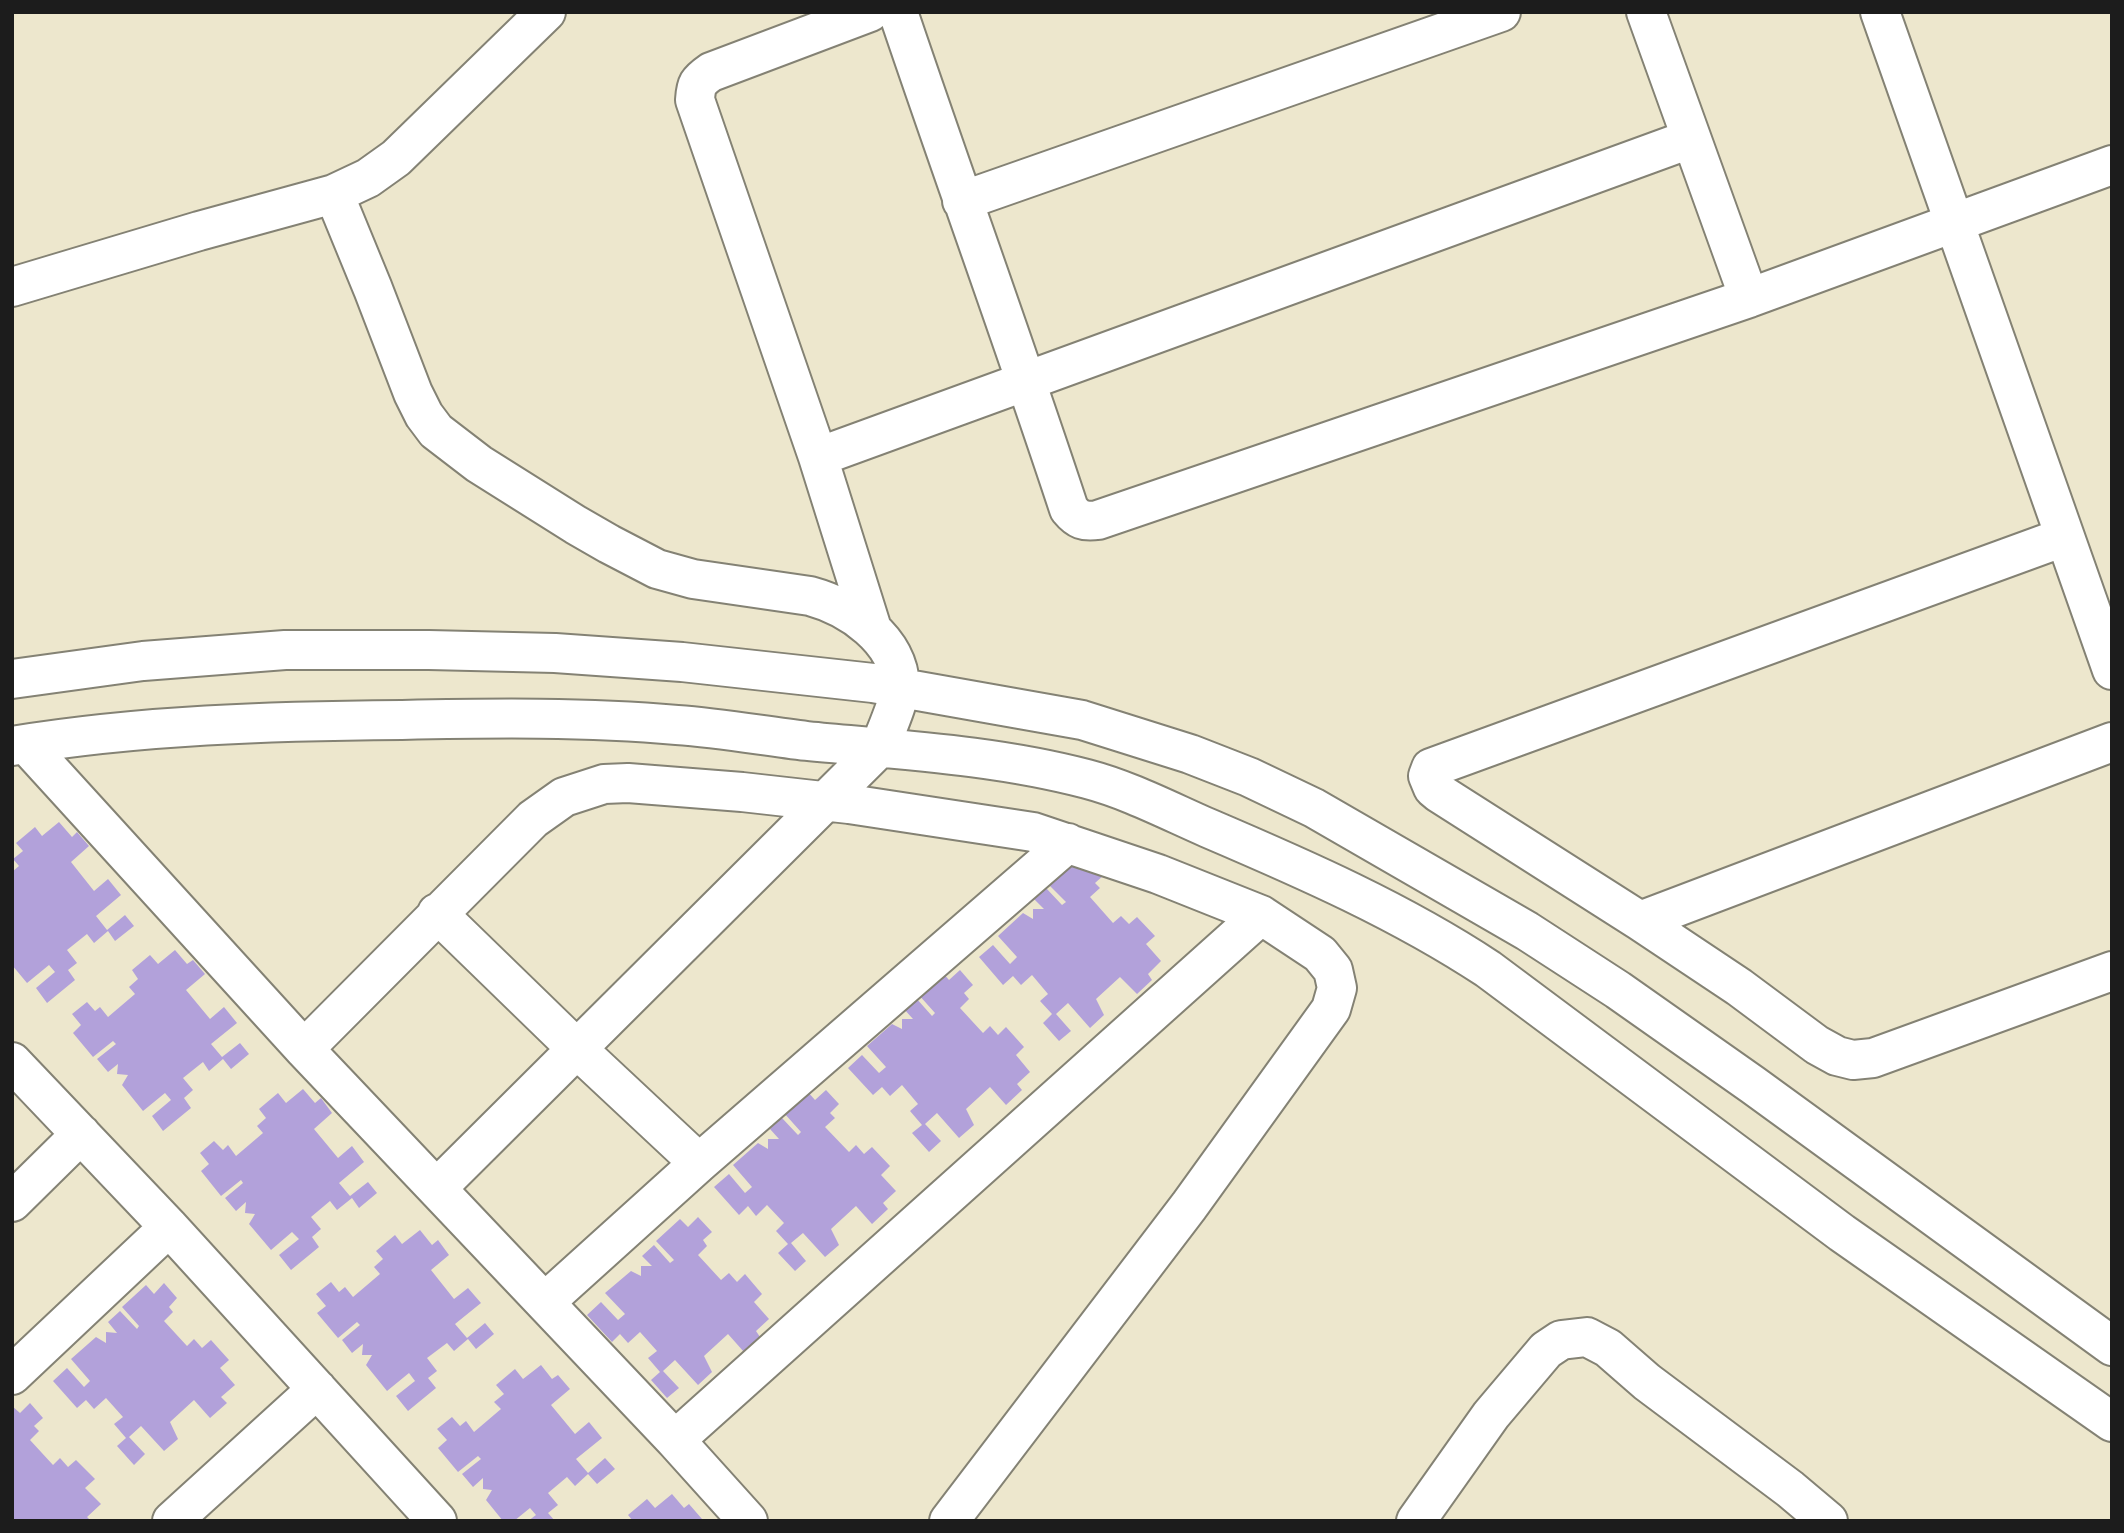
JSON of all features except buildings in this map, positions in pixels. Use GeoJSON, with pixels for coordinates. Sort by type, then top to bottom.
{"type":"FeatureCollection","features":[{"type":"Feature","properties":{"kind":"street"},"geometry":{"type":"LineString","coordinates":[[12,287],[334,194],[368,178],[396,158],[546,12]]}},
{"type":"Feature","properties":{"kind":"street"},"geometry":{"type":"LineString","coordinates":[[870,12],[711,72],[699,81],[695,100],[818,457],[872,629]]}},
{"type":"Feature","properties":{"kind":"street"},"geometry":{"type":"LineString","coordinates":[[898,12],[1069,509],[1077,519],[1087,522],[1749,298],[2112,165]]}},
{"type":"Feature","properties":{"kind":"street"},"geometry":{"type":"LineString","coordinates":[[962,201],[1501,12]]}},
{"type":"Feature","properties":{"kind":"street"},"geometry":{"type":"LineString","coordinates":[[1646,12],[1749,298]]}},
{"type":"Feature","properties":{"kind":"street"},"geometry":{"type":"LineString","coordinates":[[1880,12],[2112,670]]}},
{"type":"Feature","properties":{"kind":"street"},"geometry":{"type":"LineString","coordinates":[[818,457],[1690,139]]}},
{"type":"Feature","properties":{"kind":"street"},"geometry":{"type":"LineString","coordinates":[[334,194],[413,393],[436,431],[479,464],[576,525],[657,569],[693,579],[827,601],[845,610],[872,629],[888,649],[897,666],[901,688],[880,747],[437,1188]]}},
{"type":"Feature","properties":{"kind":"street"},"geometry":{"type":"LineString","coordinates":[[2064,537],[1431,768],[1428,776],[1439,793],[1640,921],[1739,987],[1817,1045],[1837,1056],[1853,1060],[1873,1058],[2112,971]]}},
{"type":"Feature","properties":{"kind":"street"},"geometry":{"type":"LineString","coordinates":[[12,679],[142,661],[272,651],[429,650],[555,653],[669,661],[873,683],[1082,720],[1190,754],[1249,777],[1314,808],[1527,931],[1618,990],[2112,1346]]}},
{"type":"Feature","properties":{"kind":"street"},"geometry":{"type":"LineString","coordinates":[[19,745],[189,726],[520,718],[678,725],[880,747],[1037,768],[1099,782],[1292,864],[1441,938],[1488,969],[1842,1233],[2112,1423]]}},
{"type":"Feature","properties":{"kind":"street"},"geometry":{"type":"LineString","coordinates":[[1640,921],[2112,741]]}},
{"type":"Feature","properties":{"kind":"street"},"geometry":{"type":"LineString","coordinates":[[19,745],[676,1440],[748,1521]]}},
{"type":"Feature","properties":{"kind":"street"},"geometry":{"type":"LineString","coordinates":[[304,1049],[533,819],[564,797],[604,785],[628,783],[742,792],[823,801],[1033,832],[1158,874],[1261,915],[1320,954],[1333,970],[1337,988],[1331,1009],[1189,1206],[950,1521]]}},
{"type":"Feature","properties":{"kind":"street"},"geometry":{"type":"LineString","coordinates":[[545,1302],[699,1163],[1068,843]]}},
{"type":"Feature","properties":{"kind":"street"},"geometry":{"type":"LineString","coordinates":[[437,913],[699,1163]]}},
{"type":"Feature","properties":{"kind":"street"},"geometry":{"type":"LineString","coordinates":[[676,1440],[1261,915]]}},
{"type":"Feature","properties":{"kind":"street"},"geometry":{"type":"LineString","coordinates":[[12,1062],[169,1227],[437,1521]]}},
{"type":"Feature","properties":{"kind":"street"},"geometry":{"type":"LineString","coordinates":[[12,1202],[81,1134]]}},
{"type":"Feature","properties":{"kind":"street"},"geometry":{"type":"LineString","coordinates":[[12,1375],[169,1227]]}},
{"type":"Feature","properties":{"kind":"street"},"geometry":{"type":"LineString","coordinates":[[1416,1521],[1491,1415],[1546,1350],[1561,1340],[1587,1337],[1608,1348],[1647,1382],[1790,1489],[1828,1521]]}},
{"type":"Feature","properties":{"kind":"street"},"geometry":{"type":"LineString","coordinates":[[172,1521],[317,1389]]}}]}
